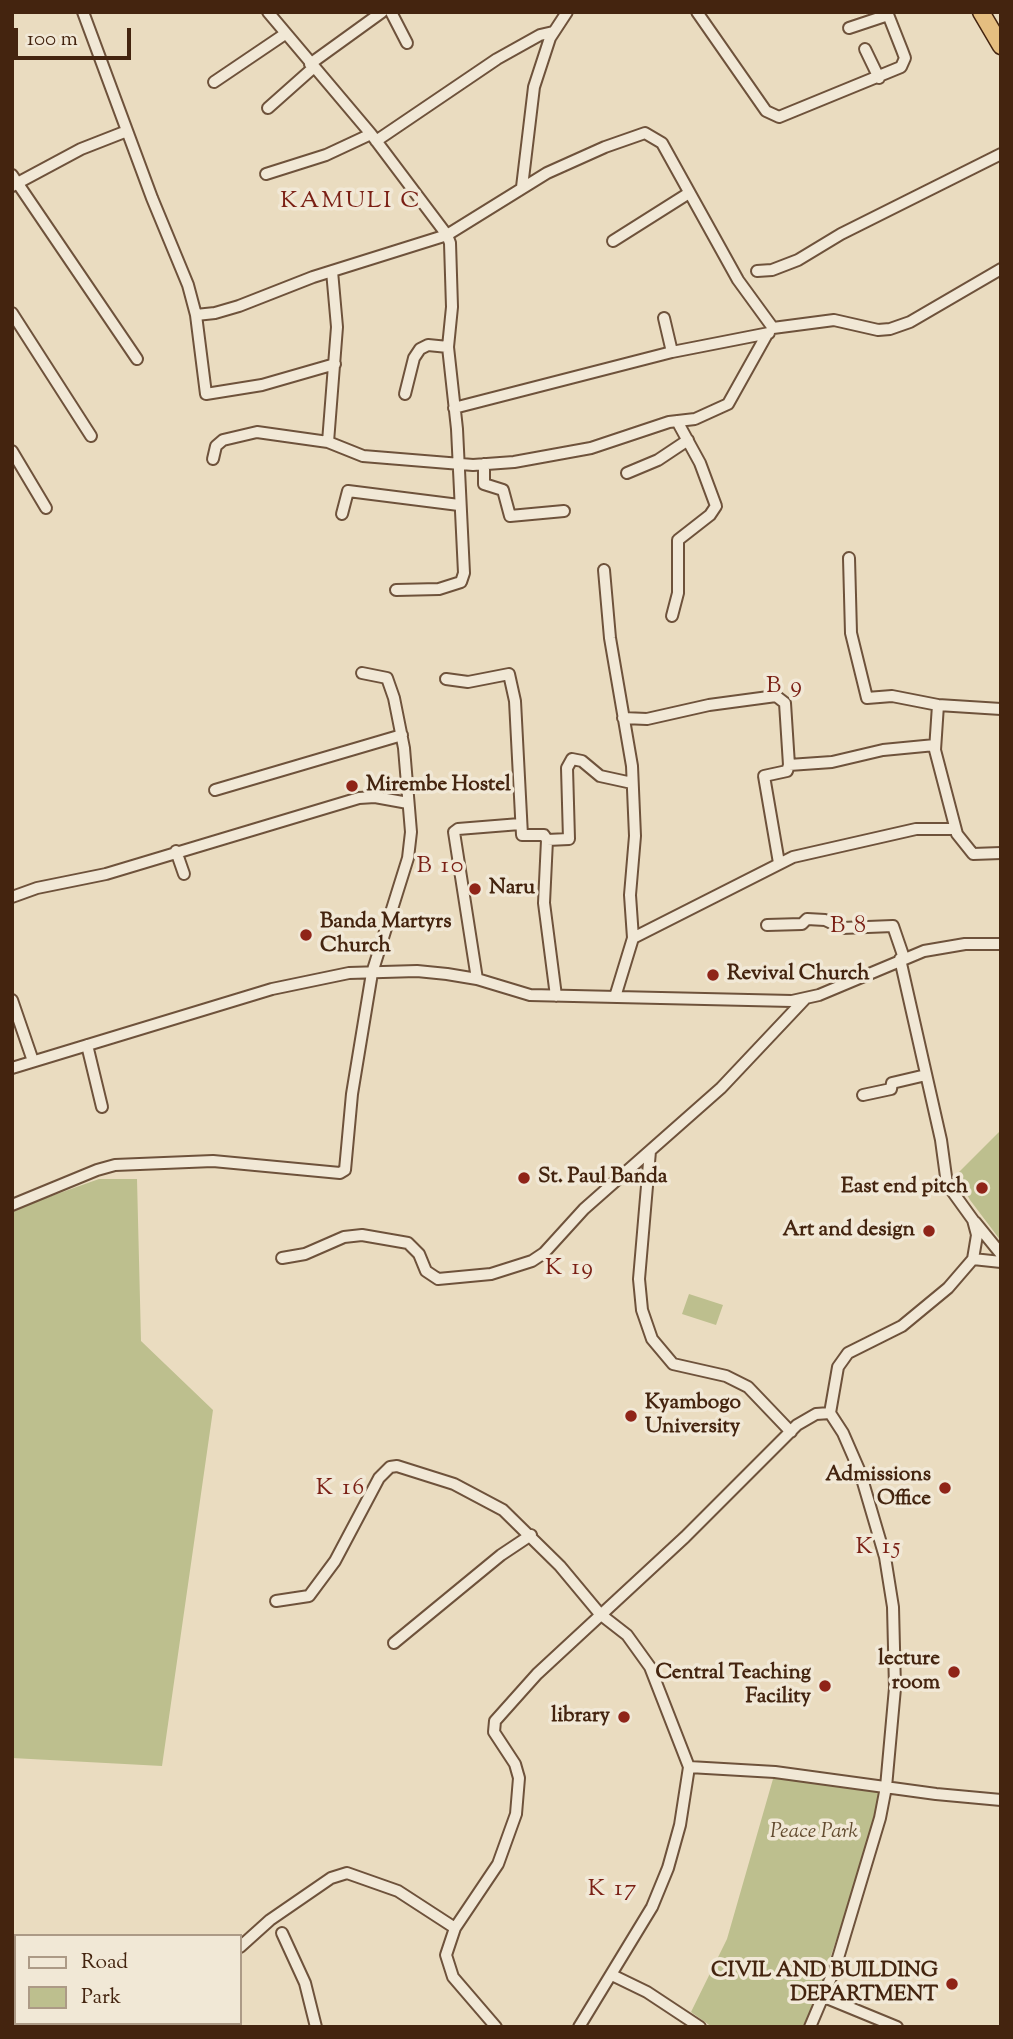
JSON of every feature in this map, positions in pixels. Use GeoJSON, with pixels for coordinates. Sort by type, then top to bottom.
{"type":"FeatureCollection","features":[{"type":"Feature","properties":{"kind":"highway"},"geometry":{"type":"LineString","coordinates":[[981,12],[1001,46]]}},
{"type":"Feature","properties":{"kind":"street"},"geometry":{"type":"LineString","coordinates":[[83,12],[188,285],[196,315],[206,394],[262,385],[335,364]]}},
{"type":"Feature","properties":{"kind":"street"},"geometry":{"type":"LineString","coordinates":[[268,12],[311,66],[374,137],[447,235],[453,285],[448,347],[463,579],[439,589],[396,590]]}},
{"type":"Feature","properties":{"kind":"street"},"geometry":{"type":"LineString","coordinates":[[268,108],[311,66],[382,12]]}},
{"type":"Feature","properties":{"kind":"street"},"geometry":{"type":"LineString","coordinates":[[391,12],[407,43]]}},
{"type":"Feature","properties":{"kind":"street"},"geometry":{"type":"LineString","coordinates":[[522,187],[534,87],[553,32],[567,12]]}},
{"type":"Feature","properties":{"kind":"street"},"geometry":{"type":"LineString","coordinates":[[697,12],[772,116],[788,114],[901,67],[905,58],[887,14],[849,28]]}},
{"type":"Feature","properties":{"kind":"street"},"geometry":{"type":"LineString","coordinates":[[266,174],[374,137],[497,59],[540,35],[553,32]]}},
{"type":"Feature","properties":{"kind":"street"},"geometry":{"type":"LineString","coordinates":[[214,82],[285,34]]}},
{"type":"Feature","properties":{"kind":"street"},"geometry":{"type":"LineString","coordinates":[[866,49],[879,78]]}},
{"type":"Feature","properties":{"kind":"street"},"geometry":{"type":"LineString","coordinates":[[127,131],[81,149],[14,182],[137,359]]}},
{"type":"Feature","properties":{"kind":"street"},"geometry":{"type":"LineString","coordinates":[[196,315],[239,306],[332,271],[447,235],[522,187],[572,161],[645,133],[662,143],[769,332]]}},
{"type":"Feature","properties":{"kind":"street"},"geometry":{"type":"LineString","coordinates":[[757,271],[772,270],[798,260],[841,234],[1001,154]]}},
{"type":"Feature","properties":{"kind":"street"},"geometry":{"type":"LineString","coordinates":[[613,241],[690,193]]}},
{"type":"Feature","properties":{"kind":"street"},"geometry":{"type":"LineString","coordinates":[[454,408],[672,352],[834,320],[878,330],[890,329],[910,322],[1001,269]]}},
{"type":"Feature","properties":{"kind":"street"},"geometry":{"type":"LineString","coordinates":[[328,442],[337,312],[332,271]]}},
{"type":"Feature","properties":{"kind":"street"},"geometry":{"type":"LineString","coordinates":[[12,313],[91,436]]}},
{"type":"Feature","properties":{"kind":"street"},"geometry":{"type":"LineString","coordinates":[[664,318],[672,352]]}},
{"type":"Feature","properties":{"kind":"street"},"geometry":{"type":"LineString","coordinates":[[213,458],[216,446],[223,440],[257,432],[328,442],[363,456],[457,464],[484,464],[591,448],[677,421],[710,414],[728,404],[769,332]]}},
{"type":"Feature","properties":{"kind":"street"},"geometry":{"type":"LineString","coordinates":[[405,394],[414,358],[420,349],[428,345],[448,347]]}},
{"type":"Feature","properties":{"kind":"street"},"geometry":{"type":"LineString","coordinates":[[672,616],[678,593],[678,540],[710,515],[716,506],[704,471],[677,421]]}},
{"type":"Feature","properties":{"kind":"street"},"geometry":{"type":"LineString","coordinates":[[627,473],[658,460],[688,440]]}},
{"type":"Feature","properties":{"kind":"street"},"geometry":{"type":"LineString","coordinates":[[12,451],[46,508]]}},
{"type":"Feature","properties":{"kind":"street"},"geometry":{"type":"LineString","coordinates":[[484,464],[484,484],[503,490],[510,516],[564,511]]}},
{"type":"Feature","properties":{"kind":"street"},"geometry":{"type":"LineString","coordinates":[[342,514],[348,491],[459,505]]}},
{"type":"Feature","properties":{"kind":"street"},"geometry":{"type":"LineString","coordinates":[[849,558],[851,633],[866,697],[892,696],[938,705],[1001,709]]}},
{"type":"Feature","properties":{"kind":"street"},"geometry":{"type":"LineString","coordinates":[[604,570],[608,626],[632,783],[635,845],[630,895],[633,938],[615,997]]}},
{"type":"Feature","properties":{"kind":"street"},"geometry":{"type":"LineString","coordinates":[[12,1205],[97,1170],[143,1163],[244,1162],[343,1172],[346,1167],[352,1094],[372,973],[408,858],[411,832],[402,735],[388,680],[378,674],[362,673]]}},
{"type":"Feature","properties":{"kind":"street"},"geometry":{"type":"LineString","coordinates":[[446,679],[468,682],[509,674],[515,701],[522,835],[544,835],[547,840],[544,903],[556,996]]}},
{"type":"Feature","properties":{"kind":"street"},"geometry":{"type":"LineString","coordinates":[[623,718],[647,719],[709,705],[776,696],[785,703],[789,765],[787,771],[763,778],[779,863]]}},
{"type":"Feature","properties":{"kind":"street"},"geometry":{"type":"LineString","coordinates":[[938,705],[935,744],[955,829],[973,854],[1001,853]]}},
{"type":"Feature","properties":{"kind":"street"},"geometry":{"type":"LineString","coordinates":[[215,790],[402,735]]}},
{"type":"Feature","properties":{"kind":"street"},"geometry":{"type":"LineString","coordinates":[[789,765],[832,762],[883,750],[935,744]]}},
{"type":"Feature","properties":{"kind":"street"},"geometry":{"type":"LineString","coordinates":[[547,840],[569,838],[567,768],[570,760],[582,761],[600,776],[632,783]]}},
{"type":"Feature","properties":{"kind":"street"},"geometry":{"type":"LineString","coordinates":[[12,897],[37,888],[106,874],[359,798],[375,797],[408,803]]}},
{"type":"Feature","properties":{"kind":"street"},"geometry":{"type":"LineString","coordinates":[[477,979],[454,832],[458,829],[520,824]]}},
{"type":"Feature","properties":{"kind":"street"},"geometry":{"type":"LineString","coordinates":[[633,938],[779,863],[916,829],[955,829]]}},
{"type":"Feature","properties":{"kind":"street"},"geometry":{"type":"LineString","coordinates":[[176,851],[184,874]]}},
{"type":"Feature","properties":{"kind":"street"},"geometry":{"type":"LineString","coordinates":[[767,925],[802,924],[807,919],[825,920],[842,928],[894,926],[947,1184],[1001,1254]]}},
{"type":"Feature","properties":{"kind":"street"},"geometry":{"type":"LineString","coordinates":[[12,1068],[296,982],[349,973],[417,971],[477,979],[530,995],[763,1002],[805,999],[902,958],[949,946],[1001,944]]}},
{"type":"Feature","properties":{"kind":"street"},"geometry":{"type":"LineString","coordinates":[[282,1258],[305,1254],[344,1237],[362,1235],[408,1244],[419,1254],[426,1271],[438,1279],[462,1279],[516,1268],[544,1253],[584,1209],[721,1088],[805,999]]}},
{"type":"Feature","properties":{"kind":"street"},"geometry":{"type":"LineString","coordinates":[[12,1000],[33,1061]]}},
{"type":"Feature","properties":{"kind":"street"},"geometry":{"type":"LineString","coordinates":[[87,1045],[102,1107]]}},
{"type":"Feature","properties":{"kind":"street"},"geometry":{"type":"LineString","coordinates":[[863,1095],[891,1089],[892,1083],[926,1075]]}},
{"type":"Feature","properties":{"kind":"street"},"geometry":{"type":"LineString","coordinates":[[650,1151],[639,1279],[642,1310],[652,1339],[673,1364],[726,1376],[748,1387],[791,1432]]}},
{"type":"Feature","properties":{"kind":"street"},"geometry":{"type":"LineString","coordinates":[[810,2027],[824,1997],[870,1856],[886,1787],[895,1688],[893,1607],[885,1557],[850,1447],[830,1413],[831,1396],[842,1359],[857,1348],[902,1326],[948,1288],[973,1259],[977,1236],[973,1220]]}},
{"type":"Feature","properties":{"kind":"street"},"geometry":{"type":"LineString","coordinates":[[973,1259],[1001,1262]]}},
{"type":"Feature","properties":{"kind":"street"},"geometry":{"type":"LineString","coordinates":[[496,2027],[467,1995],[448,1966],[449,1942],[455,1928],[498,1864],[516,1814],[519,1778],[515,1764],[494,1732],[495,1721],[600,1614],[685,1538],[791,1432],[807,1418],[830,1413]]}},
{"type":"Feature","properties":{"kind":"street"},"geometry":{"type":"LineString","coordinates":[[276,1601],[304,1600],[314,1590],[335,1561],[379,1478],[394,1466],[437,1477],[485,1499],[531,1535],[600,1614],[627,1635],[650,1667],[689,1767],[680,1825],[668,1868],[652,1907],[579,2027]]}},
{"type":"Feature","properties":{"kind":"street"},"geometry":{"type":"LineString","coordinates":[[394,1643],[501,1555],[531,1535]]}},
{"type":"Feature","properties":{"kind":"street"},"geometry":{"type":"LineString","coordinates":[[689,1767],[775,1772],[1001,1800]]}},
{"type":"Feature","properties":{"kind":"street"},"geometry":{"type":"LineString","coordinates":[[242,1945],[270,1920],[331,1878],[347,1873],[398,1891],[455,1928]]}},
{"type":"Feature","properties":{"kind":"street"},"geometry":{"type":"LineString","coordinates":[[282,1933],[305,1983],[316,2027]]}},
{"type":"Feature","properties":{"kind":"street"},"geometry":{"type":"LineString","coordinates":[[612,1975],[647,1992],[700,2027]]}},
{"type":"Feature","properties":{"kind":"street"},"geometry":{"type":"LineString","coordinates":[[824,1997],[897,2027]]}},
{"type":"Feature","properties":{"kind":"green space","name":"East end pitch"},"geometry":{"type":"Polygon","coordinates":[[[1001,1130],[1001,1241],[970,1200],[956,1175],[1001,1130]]]}},
{"type":"Feature","properties":{"kind":"green space"},"geometry":{"type":"Polygon","coordinates":[[[99,1179],[137,1179],[141,1341],[213,1410],[162,1766],[12,1758],[12,1210],[99,1179]]]}},
{"type":"Feature","properties":{"kind":"green space"},"geometry":{"type":"Polygon","coordinates":[[[689,1294],[723,1305],[716,1325],[682,1314],[689,1294]]]}},
{"type":"Feature","properties":{"kind":"green space","name":"Peace Park"},"geometry":{"type":"Polygon","coordinates":[[[775,1772],[888,1786],[818,1994],[804,2027],[712,2027],[691,2012],[727,1939],[775,1772]]]}},
{"type":"Feature","properties":{"kind":"place","name":"Mirembe Hostel"},"geometry":{"type":"Point","coordinates":[352,786]}},
{"type":"Feature","properties":{"kind":"place","name":"Naru"},"geometry":{"type":"Point","coordinates":[475,889]}},
{"type":"Feature","properties":{"kind":"place","name":"Banda Martyrs Church"},"geometry":{"type":"Point","coordinates":[306,935]}},
{"type":"Feature","properties":{"kind":"place","name":"Revival Church"},"geometry":{"type":"Point","coordinates":[713,975]}},
{"type":"Feature","properties":{"kind":"place","name":"St. Paul Banda"},"geometry":{"type":"Point","coordinates":[524,1178]}},
{"type":"Feature","properties":{"kind":"place","name":"East end pitch"},"geometry":{"type":"Point","coordinates":[982,1188]}},
{"type":"Feature","properties":{"kind":"place","name":"Art and design"},"geometry":{"type":"Point","coordinates":[929,1231]}},
{"type":"Feature","properties":{"kind":"place","name":"Kyambogo University"},"geometry":{"type":"Point","coordinates":[631,1416]}},
{"type":"Feature","properties":{"kind":"place","name":"Admissions Office"},"geometry":{"type":"Point","coordinates":[945,1488]}},
{"type":"Feature","properties":{"kind":"place","name":"lecture room"},"geometry":{"type":"Point","coordinates":[954,1672]}},
{"type":"Feature","properties":{"kind":"place","name":"Central Teaching Facility"},"geometry":{"type":"Point","coordinates":[825,1686]}},
{"type":"Feature","properties":{"kind":"place","name":"library"},"geometry":{"type":"Point","coordinates":[624,1717]}},
{"type":"Feature","properties":{"kind":"place","name":"CIVIL AND BUILDING DEPARTMENT"},"geometry":{"type":"Point","coordinates":[952,1984]}},
{"type":"Feature","properties":{"kind":"district","name":"KAMULI C"},"geometry":{"type":"Point","coordinates":[351,203]}},
{"type":"Feature","properties":{"kind":"district","name":"B 9"},"geometry":{"type":"Point","coordinates":[785,688]}},
{"type":"Feature","properties":{"kind":"district","name":"B 10"},"geometry":{"type":"Point","coordinates":[441,868]}},
{"type":"Feature","properties":{"kind":"district","name":"B 8"},"geometry":{"type":"Point","coordinates":[849,928]}},
{"type":"Feature","properties":{"kind":"district","name":"K 19"},"geometry":{"type":"Point","coordinates":[570,1270]}},
{"type":"Feature","properties":{"kind":"district","name":"K 16"},"geometry":{"type":"Point","coordinates":[341,1490]}},
{"type":"Feature","properties":{"kind":"district","name":"K 15"},"geometry":{"type":"Point","coordinates":[879,1549]}},
{"type":"Feature","properties":{"kind":"district","name":"K 17"},"geometry":{"type":"Point","coordinates":[613,1891]}}]}
